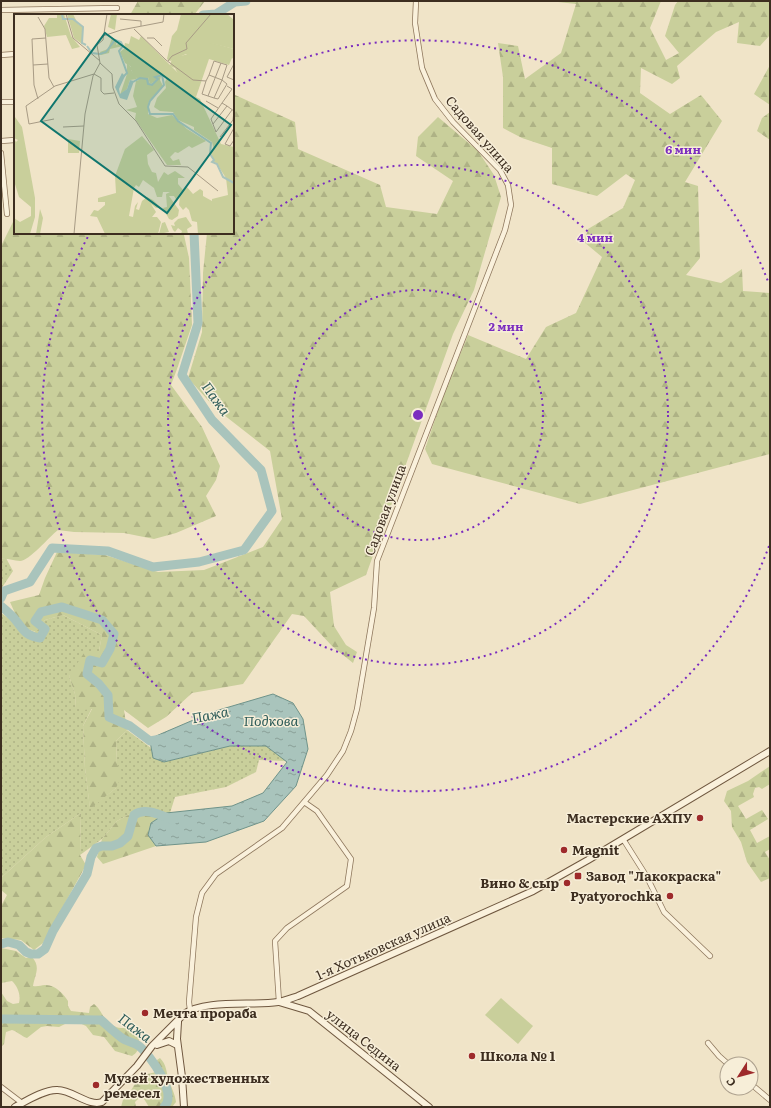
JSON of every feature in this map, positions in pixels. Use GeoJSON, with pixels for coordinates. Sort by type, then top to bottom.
{"type":"FeatureCollection","features":[{"type":"Feature","properties":{"kind":"main road","name":"1-я Хотьковская улица"},"geometry":{"type":"LineString","coordinates":[[190,1010],[210,1006],[279,1002],[298,996],[533,891],[588,860],[770,751]]}},
{"type":"Feature","properties":{"kind":"main road","name":"улица Седина"},"geometry":{"type":"LineString","coordinates":[[279,1002],[309,1011],[429,1107]]}},
{"type":"Feature","properties":{"kind":"main road"},"geometry":{"type":"LineString","coordinates":[[15,1107],[46,1092],[59,1090],[68,1092],[94,1103],[99,1103],[105,1100],[139,1064],[152,1046],[190,1010]]}},
{"type":"Feature","properties":{"kind":"main road"},"geometry":{"type":"LineString","coordinates":[[178,1021],[176,1029],[177,1045],[182,1077],[184,1107]]}},
{"type":"Feature","properties":{"kind":"main road"},"geometry":{"type":"LineString","coordinates":[[152,1046],[169,1041],[177,1045]]}},
{"type":"Feature","properties":{"kind":"street","name":"Садовая улица"},"geometry":{"type":"LineString","coordinates":[[190,1010],[189,1002],[196,917],[202,893],[216,874],[282,828],[331,769],[343,751],[351,731],[357,709],[374,608],[377,561],[505,230],[511,205],[508,185],[500,170],[453,122],[435,99],[422,68],[416,23],[416,1]]}},
{"type":"Feature","properties":{"kind":"street"},"geometry":{"type":"LineString","coordinates":[[1,10],[117,8]]}},
{"type":"Feature","properties":{"kind":"street"},"geometry":{"type":"LineString","coordinates":[[1,55],[14,54]]}},
{"type":"Feature","properties":{"kind":"street"},"geometry":{"type":"LineString","coordinates":[[1,102],[14,102]]}},
{"type":"Feature","properties":{"kind":"street"},"geometry":{"type":"LineString","coordinates":[[1,141],[14,140]]}},
{"type":"Feature","properties":{"kind":"street"},"geometry":{"type":"LineString","coordinates":[[1,152],[7,214]]}},
{"type":"Feature","properties":{"kind":"street"},"geometry":{"type":"LineString","coordinates":[[279,1002],[275,941],[287,928],[347,886],[351,859],[317,811],[304,802]]}},
{"type":"Feature","properties":{"kind":"street"},"geometry":{"type":"LineString","coordinates":[[623,839],[647,877],[664,912],[710,956]]}},
{"type":"Feature","properties":{"kind":"street"},"geometry":{"type":"LineString","coordinates":[[708,1043],[719,1056]]}},
{"type":"Feature","properties":{"kind":"street"},"geometry":{"type":"LineString","coordinates":[[1,1087],[22,1103]]}},
{"type":"Feature","properties":{"kind":"street"},"geometry":{"type":"LineString","coordinates":[[759,1091],[770,1100]]}},
{"type":"Feature","properties":{"kind":"green space"},"geometry":{"type":"Polygon","coordinates":[[[138,1],[205,1],[195,14],[131,14],[138,1]]]}},
{"type":"Feature","properties":{"kind":"green space"},"geometry":{"type":"Polygon","coordinates":[[[549,1],[661,1],[650,28],[666,60],[679,53],[665,36],[675,5],[678,1],[770,1],[770,35],[760,46],[737,43],[739,22],[716,32],[677,66],[680,78],[672,84],[641,68],[640,93],[670,114],[701,95],[722,121],[685,182],[698,186],[700,258],[686,275],[721,283],[742,269],[743,291],[770,293],[770,454],[580,504],[432,464],[425,449],[442,399],[468,335],[526,359],[546,327],[576,313],[602,257],[584,242],[588,229],[623,208],[635,180],[626,174],[597,196],[552,184],[552,148],[522,138],[503,128],[503,77],[498,43],[518,46],[525,79],[561,53],[576,4],[549,1]]]}},
{"type":"Feature","properties":{"kind":"green space"},"geometry":{"type":"Polygon","coordinates":[[[770,65],[770,105],[754,94],[770,65]]]}},
{"type":"Feature","properties":{"kind":"green space"},"geometry":{"type":"Polygon","coordinates":[[[234,94],[295,122],[298,149],[380,185],[386,207],[437,214],[453,181],[416,156],[418,137],[438,117],[478,151],[494,175],[501,197],[474,290],[453,334],[366,575],[330,592],[334,626],[346,645],[357,652],[353,663],[332,646],[304,616],[292,614],[243,684],[192,693],[166,717],[148,728],[124,710],[127,730],[116,741],[117,764],[123,773],[116,788],[90,809],[85,768],[83,726],[92,709],[84,710],[76,708],[75,694],[69,676],[84,653],[99,651],[102,635],[63,615],[45,620],[36,632],[21,627],[10,602],[39,595],[57,552],[105,555],[158,572],[204,570],[263,547],[282,519],[270,451],[215,408],[188,378],[202,332],[203,273],[207,234],[234,234],[234,94]]]}},
{"type":"Feature","properties":{"kind":"green space"},"geometry":{"type":"Polygon","coordinates":[[[770,112],[770,140],[757,131],[762,118],[770,112]]]}},
{"type":"Feature","properties":{"kind":"green space"},"geometry":{"type":"Polygon","coordinates":[[[14,220],[14,234],[184,235],[189,258],[192,325],[171,385],[202,427],[220,466],[216,480],[206,496],[216,516],[176,533],[154,539],[124,533],[74,532],[58,530],[34,553],[24,560],[1,559],[1,246],[14,220]]]}},
{"type":"Feature","properties":{"kind":"green space"},"geometry":{"type":"Polygon","coordinates":[[[6,558],[13,571],[1,589],[1,559],[6,558]]]}},
{"type":"Feature","properties":{"kind":"green space"},"geometry":{"type":"Polygon","coordinates":[[[1,613],[21,627],[35,632],[45,620],[63,615],[102,635],[99,651],[69,676],[75,694],[76,708],[92,708],[83,726],[85,768],[90,808],[116,788],[116,741],[127,730],[151,748],[153,758],[164,762],[230,746],[266,746],[287,761],[259,760],[256,772],[226,787],[175,797],[170,813],[139,809],[117,821],[102,839],[80,855],[81,813],[46,837],[1,878],[1,613]]]}},
{"type":"Feature","properties":{"kind":"green space"},"geometry":{"type":"Polygon","coordinates":[[[770,766],[770,784],[762,789],[759,787],[755,788],[753,794],[754,797],[738,806],[746,819],[762,810],[768,819],[750,830],[757,843],[770,836],[770,849],[765,852],[770,860],[770,878],[761,882],[747,862],[741,842],[732,827],[731,811],[724,801],[727,791],[748,781],[770,766]]]}},
{"type":"Feature","properties":{"kind":"green space"},"geometry":{"type":"Polygon","coordinates":[[[139,809],[166,813],[151,823],[148,835],[156,846],[103,864],[97,857],[102,839],[117,821],[139,809]]]}},
{"type":"Feature","properties":{"kind":"green space"},"geometry":{"type":"Polygon","coordinates":[[[81,813],[80,855],[86,865],[43,943],[34,950],[21,940],[1,938],[1,906],[7,895],[1,890],[1,878],[46,837],[81,813]]]}},
{"type":"Feature","properties":{"kind":"green space"},"geometry":{"type":"Polygon","coordinates":[[[1,948],[16,951],[26,958],[32,957],[37,967],[33,986],[52,986],[66,998],[71,1011],[89,1013],[90,1007],[94,1004],[109,1023],[119,1028],[129,1028],[136,1031],[139,1044],[138,1050],[132,1056],[115,1051],[104,1037],[93,1035],[86,1026],[75,1021],[59,1027],[41,1027],[27,1038],[12,1030],[6,1032],[4,1044],[1,1047],[1,992],[7,1001],[13,1004],[19,1003],[20,997],[16,986],[12,981],[1,983],[1,948]]]}},
{"type":"Feature","properties":{"kind":"green space"},"geometry":{"type":"Polygon","coordinates":[[[501,998],[533,1026],[518,1044],[485,1015],[501,998]]]}},
{"type":"Feature","properties":{"kind":"green space"},"geometry":{"type":"Polygon","coordinates":[[[160,1058],[165,1066],[176,1102],[172,1107],[149,1107],[144,1099],[139,1098],[135,1102],[136,1107],[121,1107],[124,1096],[130,1092],[139,1078],[155,1072],[157,1060],[160,1058]]]}},
{"type":"Feature","properties":{"kind":"water","name":"Подкова"},"geometry":{"type":"Polygon","coordinates":[[[273,694],[293,703],[303,719],[308,749],[296,786],[264,821],[206,842],[156,846],[148,835],[151,823],[166,813],[232,806],[263,793],[287,762],[266,746],[230,746],[164,762],[153,758],[150,741],[156,736],[212,712],[273,694]]]}},
{"type":"Feature","properties":{"kind":"waterway","name":"Пажа"},"geometry":{"type":"LineString","coordinates":[[216,14],[235,2],[246,1]]}},
{"type":"Feature","properties":{"kind":"waterway","name":"Пажа"},"geometry":{"type":"LineString","coordinates":[[1,598],[4,591],[30,582],[52,548],[108,551],[153,567],[199,562],[244,550],[272,511],[261,470],[212,420],[182,375],[198,323],[194,234]]}},
{"type":"Feature","properties":{"kind":"waterway","name":"Пажа"},"geometry":{"type":"LineString","coordinates":[[1,606],[27,633],[34,637],[40,638],[45,629],[35,621],[41,612],[62,607],[102,620],[114,634],[110,649],[102,663],[90,660],[87,674],[99,684],[108,695],[109,717],[130,726],[150,741],[161,739]]}},
{"type":"Feature","properties":{"kind":"waterway","name":"Пажа"},"geometry":{"type":"LineString","coordinates":[[1,944],[8,942],[19,945],[26,952],[31,954],[38,954],[45,949],[53,931],[87,874],[91,857],[96,848],[102,846],[112,846],[120,843],[128,836],[134,815],[139,813],[148,812],[158,814],[173,820]]}},
{"type":"Feature","properties":{"kind":"waterway","name":"Пажа"},"geometry":{"type":"LineString","coordinates":[[1,1019],[101,1020],[122,1038],[139,1046],[156,1066],[168,1093],[167,1101],[164,1107]]}},
{"type":"Feature","properties":{"kind":"place","name":"Мастерские АХПУ"},"geometry":{"type":"Point","coordinates":[700,818]}},
{"type":"Feature","properties":{"kind":"place","name":"Magnit"},"geometry":{"type":"Point","coordinates":[564,850]}},
{"type":"Feature","properties":{"kind":"place","name":"Завод \"Лакокраска\""},"geometry":{"type":"Point","coordinates":[578,876]}},
{"type":"Feature","properties":{"kind":"place","name":"Вино & сыр"},"geometry":{"type":"Point","coordinates":[567,883]}},
{"type":"Feature","properties":{"kind":"place","name":"Pyatyorochka"},"geometry":{"type":"Point","coordinates":[670,896]}},
{"type":"Feature","properties":{"kind":"place","name":"Мечта прораба"},"geometry":{"type":"Point","coordinates":[145,1013]}},
{"type":"Feature","properties":{"kind":"place","name":"Школа № 1"},"geometry":{"type":"Point","coordinates":[472,1056]}},
{"type":"Feature","properties":{"kind":"place","name":"Музей художественных ремесел"},"geometry":{"type":"Point","coordinates":[96,1085]}}]}
